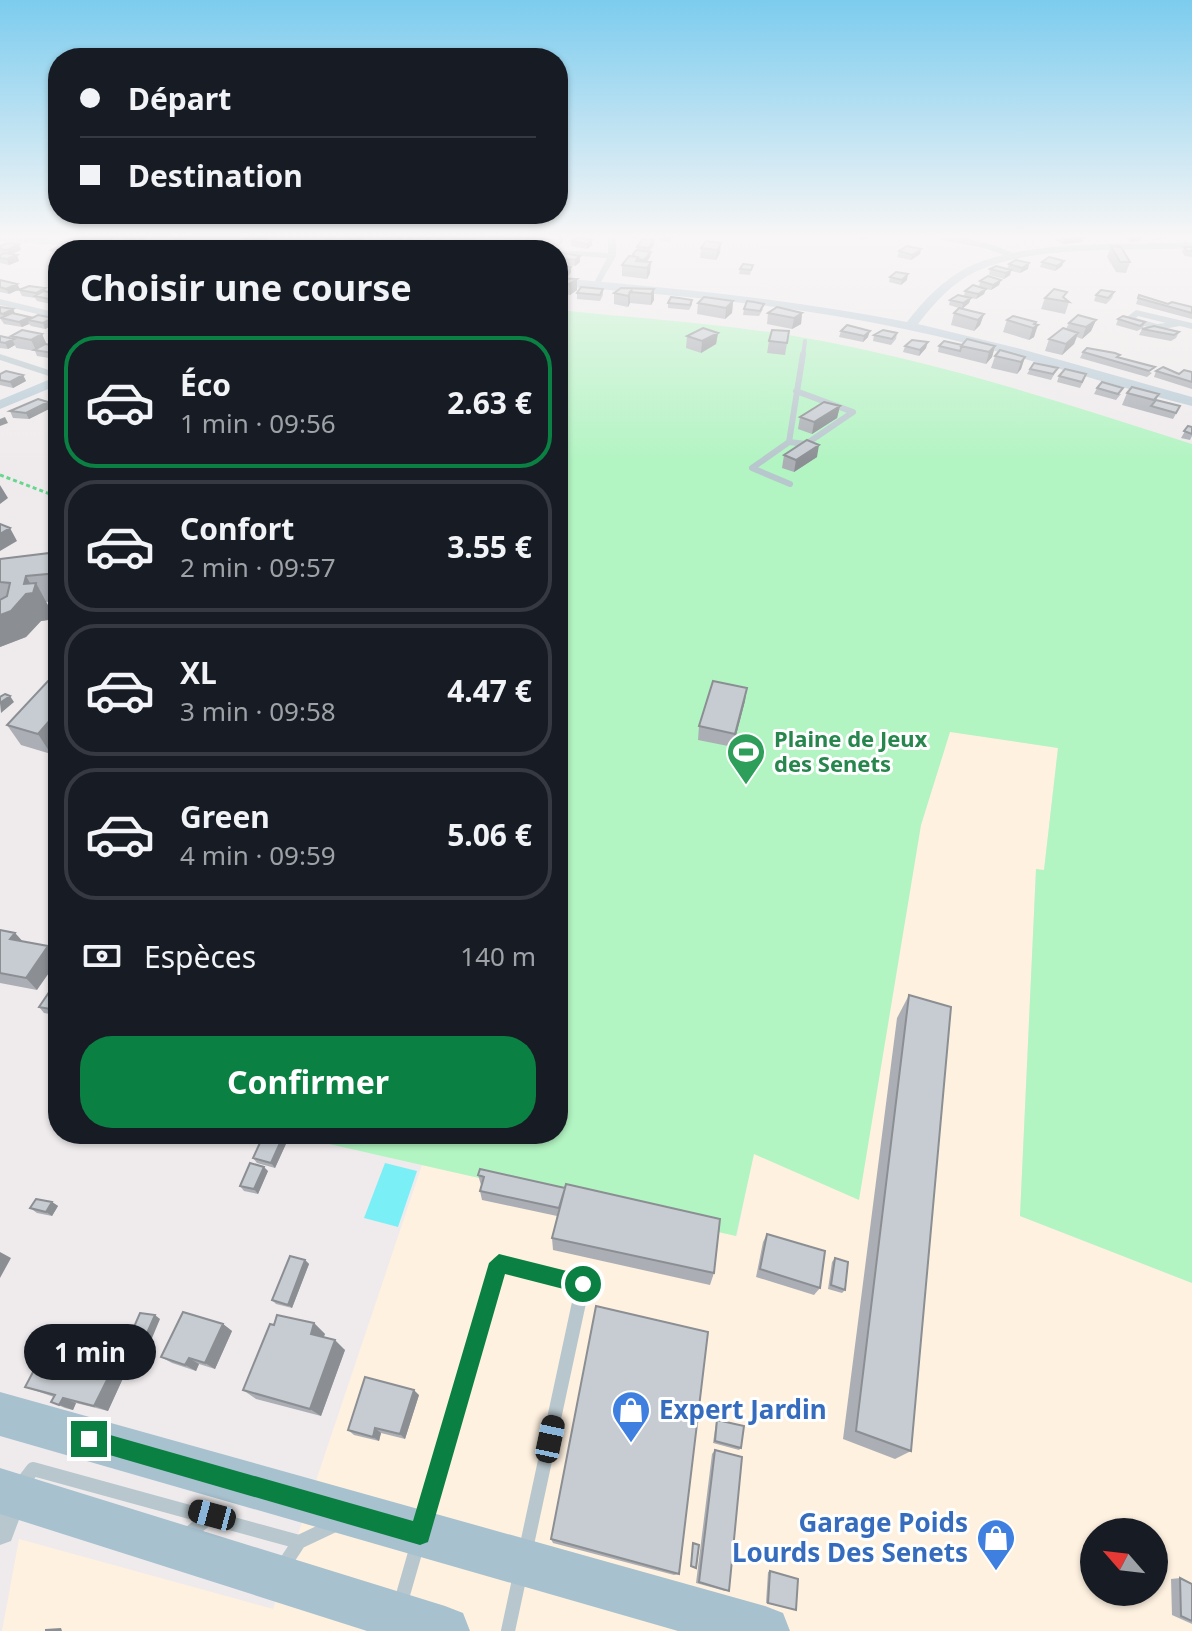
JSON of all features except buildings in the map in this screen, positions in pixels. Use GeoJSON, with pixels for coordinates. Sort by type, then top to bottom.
{"type":"FeatureCollection","features":[{"type":"Feature","properties":{"kind":"main road"},"geometry":{"type":"LineString","coordinates":[[0,1414],[765,1631]]}},
{"type":"Feature","properties":{"kind":"main road"},"geometry":{"type":"LineString","coordinates":[[5,1506],[173,1547],[287,1560],[397,1616],[445,1631]]}},
{"type":"Feature","properties":{"kind":"street"},"geometry":{"type":"LineString","coordinates":[[824,311],[910,326],[1015,351],[1192,402]]}},
{"type":"Feature","properties":{"kind":"street"},"geometry":{"type":"LineString","coordinates":[[910,326],[921,311]]}},
{"type":"Feature","properties":{"kind":"street"},"geometry":{"type":"LineString","coordinates":[[0,357],[48,374]]}},
{"type":"Feature","properties":{"kind":"street"},"geometry":{"type":"LineString","coordinates":[[0,405],[48,383]]}},
{"type":"Feature","properties":{"kind":"lane"},"geometry":{"type":"LineString","coordinates":[[789,442],[805,341]]}},
{"type":"Feature","properties":{"kind":"lane"},"geometry":{"type":"LineString","coordinates":[[790,484],[752,468],[789,442],[806,444],[853,412],[796,391]]}},
{"type":"Feature","properties":{"kind":"lane"},"geometry":{"type":"LineString","coordinates":[[397,1616],[499,1263],[583,1284],[508,1631]]}},
{"type":"Feature","properties":{"kind":"lane"},"geometry":{"type":"LineString","coordinates":[[5,1506],[33,1469],[212,1515],[287,1560],[356,1514]]}},
{"type":"Feature","properties":{"kind":"lane"},"geometry":{"type":"LineString","coordinates":[[173,1547],[212,1515]]}},
{"type":"Feature","properties":{"kind":"path"},"geometry":{"type":"LineString","coordinates":[[0,475],[48,493]]}},
{"type":"Feature","properties":{"kind":"shaded area"},"geometry":{"type":"Polygon","coordinates":[[[950,731],[1058,748],[1044,871],[1036,870],[1020,1216],[1192,1283],[1192,1631],[2,1631],[19,1539],[273,1609],[422,1165],[737,1236],[753,1154],[921,825],[950,731]]]}},
{"type":"Feature","properties":{"kind":"green space","name":"Plaine de Jeux des Senets"},"geometry":{"type":"Polygon","coordinates":[[[568,311],[735,328],[845,346],[995,383],[1192,444],[1192,1283],[1020,1216],[1036,869],[1044,870],[1058,748],[950,732],[921,825],[859,1200],[754,1154],[736,1236],[329,1144],[568,1144],[568,311]]]}},
{"type":"Feature","properties":{"kind":"water"},"geometry":{"type":"Polygon","coordinates":[[[385,1163],[417,1171],[398,1227],[364,1218],[385,1163]]]}},
{"type":"Feature","properties":{"kind":"place","name":"Plaine de Jeux des Senets"},"geometry":{"type":"Point","coordinates":[746,786]}},
{"type":"Feature","properties":{"kind":"place","name":"Expert Jardin"},"geometry":{"type":"Point","coordinates":[631,1444]}},
{"type":"Feature","properties":{"kind":"place","name":"Garage Poids Lourds Des Senets"},"geometry":{"type":"Point","coordinates":[996,1572]}},
{"type":"Feature","properties":{"kind":"route"},"geometry":{"type":"LineString","coordinates":[[89,1439],[420,1534],[499,1263],[583,1284]]}}]}
